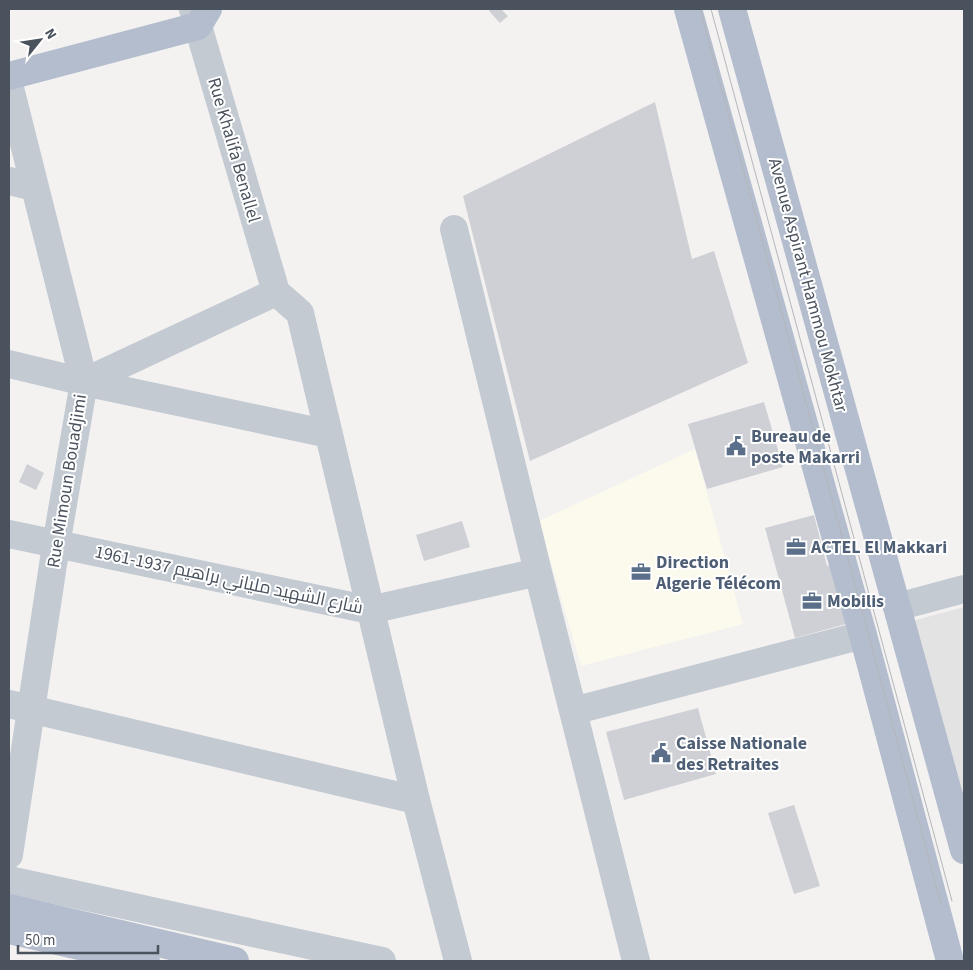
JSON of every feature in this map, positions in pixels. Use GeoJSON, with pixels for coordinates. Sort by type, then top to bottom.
{"type":"FeatureCollection","features":[{"type":"Feature","properties":{"kind":"main road"},"geometry":{"type":"LineString","coordinates":[[688,9],[863,635],[950,961]]}},
{"type":"Feature","properties":{"kind":"main road","name":"Avenue Aspirant Hammou Mokhtar"},"geometry":{"type":"LineString","coordinates":[[732,9],[964,850]]}},
{"type":"Feature","properties":{"kind":"main road"},"geometry":{"type":"LineString","coordinates":[[9,76],[200,14]]}},
{"type":"Feature","properties":{"kind":"main road"},"geometry":{"type":"LineString","coordinates":[[9,908],[235,961]]}},
{"type":"Feature","properties":{"kind":"main road"},"geometry":{"type":"LineString","coordinates":[[9,930],[146,961]]}},
{"type":"Feature","properties":{"kind":"street","name":"Rue Khalifa Benallel"},"geometry":{"type":"LineString","coordinates":[[200,14],[276,292]]}},
{"type":"Feature","properties":{"kind":"street","name":"Rue Mimoun Bouadjimi"},"geometry":{"type":"LineString","coordinates":[[9,84],[84,382],[56,545],[20,707],[9,855]]}},
{"type":"Feature","properties":{"kind":"street"},"geometry":{"type":"LineString","coordinates":[[9,181],[35,187]]}},
{"type":"Feature","properties":{"kind":"street"},"geometry":{"type":"LineString","coordinates":[[454,229],[636,961]]}},
{"type":"Feature","properties":{"kind":"street"},"geometry":{"type":"LineString","coordinates":[[84,382],[276,292],[300,313],[416,800],[458,961]]}},
{"type":"Feature","properties":{"kind":"street"},"geometry":{"type":"LineString","coordinates":[[9,364],[84,382],[329,434]]}},
{"type":"Feature","properties":{"kind":"street","name":"شارع الشهيد ملياني براهيم 1937-1961"},"geometry":{"type":"LineString","coordinates":[[9,534],[370,610],[538,572]]}},
{"type":"Feature","properties":{"kind":"street"},"geometry":{"type":"LineString","coordinates":[[897,607],[964,589]]}},
{"type":"Feature","properties":{"kind":"street"},"geometry":{"type":"LineString","coordinates":[[573,711],[863,635]]}},
{"type":"Feature","properties":{"kind":"street"},"geometry":{"type":"LineString","coordinates":[[20,707],[416,800]]}},
{"type":"Feature","properties":{"kind":"street"},"geometry":{"type":"LineString","coordinates":[[9,880],[382,961]]}},
{"type":"Feature","properties":{"kind":"shaded area","name":"Direction Algerie Télécom"},"geometry":{"type":"Polygon","coordinates":[[[695,449],[743,624],[581,666],[539,521],[695,449]]]}},
{"type":"Feature","properties":{"kind":"shaded area"},"geometry":{"type":"Polygon","coordinates":[[[964,607],[964,819],[912,621],[964,607]]]}},
{"type":"Feature","properties":{"kind":"building"},"geometry":{"type":"Polygon","coordinates":[[[491,9],[501,9],[508,16],[500,23],[489,11],[491,9]]]}},
{"type":"Feature","properties":{"kind":"building"},"geometry":{"type":"Polygon","coordinates":[[[655,102],[692,259],[714,251],[748,363],[530,461],[463,196],[655,102]]]}},
{"type":"Feature","properties":{"kind":"building","name":"Bureau de poste Makarri"},"geometry":{"type":"Polygon","coordinates":[[[764,402],[783,467],[707,489],[688,424],[764,402]]]}},
{"type":"Feature","properties":{"kind":"building"},"geometry":{"type":"Polygon","coordinates":[[[27,464],[44,473],[36,490],[19,482],[27,464]]]}},
{"type":"Feature","properties":{"kind":"building"},"geometry":{"type":"Polygon","coordinates":[[[814,515],[827,566],[830,565],[846,624],[795,638],[765,528],[814,515]]]}},
{"type":"Feature","properties":{"kind":"building"},"geometry":{"type":"Polygon","coordinates":[[[462,521],[470,547],[424,561],[416,535],[462,521]]]}},
{"type":"Feature","properties":{"kind":"building","name":"Caisse Nationale des Retraites"},"geometry":{"type":"Polygon","coordinates":[[[698,708],[716,774],[624,800],[606,732],[698,708]]]}},
{"type":"Feature","properties":{"kind":"building"},"geometry":{"type":"Polygon","coordinates":[[[794,805],[820,886],[794,894],[768,813],[794,805]]]}},
{"type":"Feature","properties":{"kind":"tram line"},"geometry":{"type":"LineString","coordinates":[[700,9],[941,904]]}},
{"type":"Feature","properties":{"kind":"tram line"},"geometry":{"type":"LineString","coordinates":[[711,9],[952,901]]}},
{"type":"Feature","properties":{"kind":"place","name":"Bureau de poste Makarri"},"geometry":{"type":"Point","coordinates":[736,446]}},
{"type":"Feature","properties":{"kind":"place","name":"ACTEL El Makkari"},"geometry":{"type":"Point","coordinates":[796,547]}},
{"type":"Feature","properties":{"kind":"place","name":"Direction Algerie Télécom"},"geometry":{"type":"Point","coordinates":[641,572]}},
{"type":"Feature","properties":{"kind":"place","name":"Mobilis"},"geometry":{"type":"Point","coordinates":[812,601]}},
{"type":"Feature","properties":{"kind":"place","name":"Caisse Nationale des Retraites"},"geometry":{"type":"Point","coordinates":[661,753]}}]}
